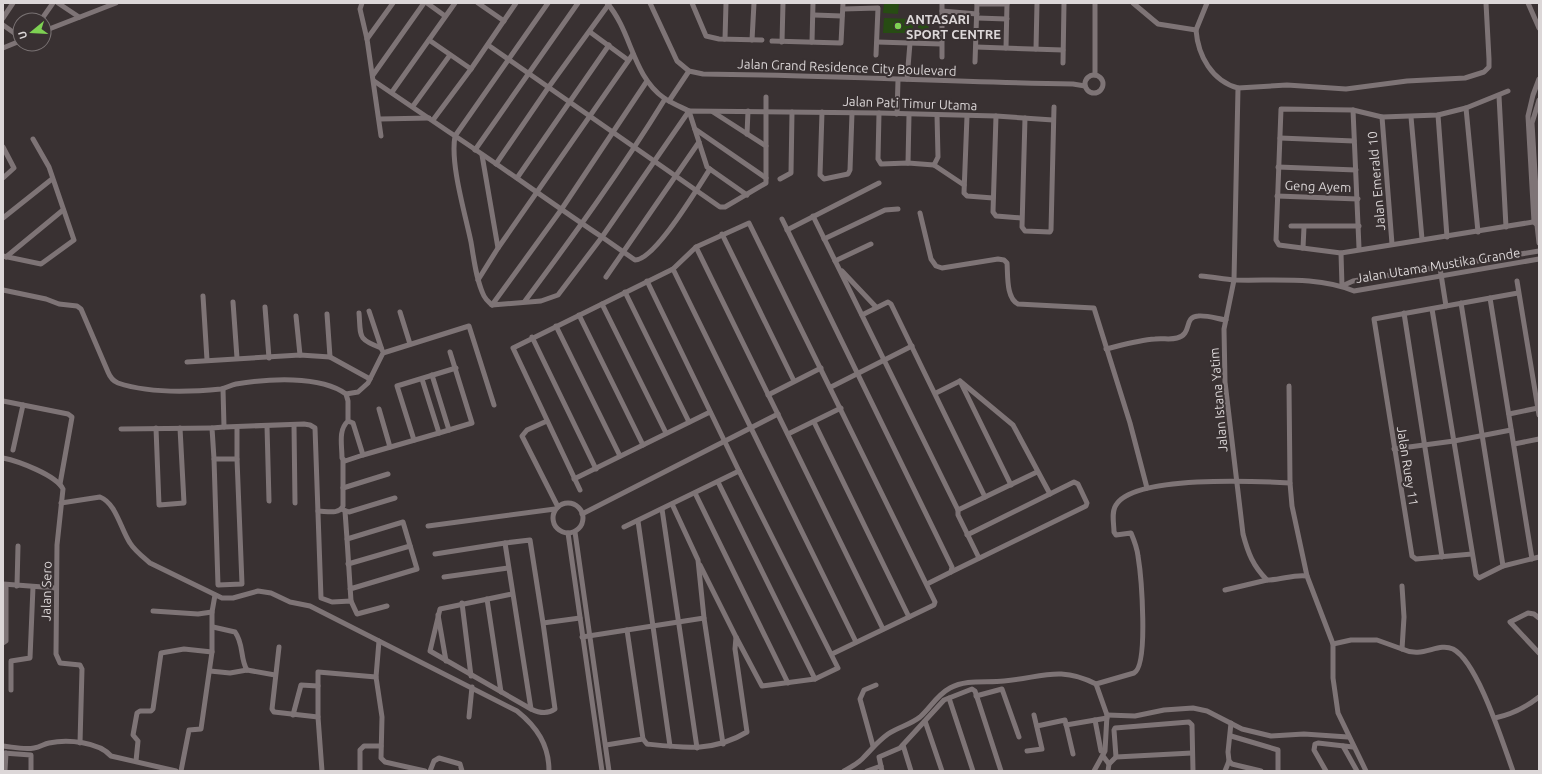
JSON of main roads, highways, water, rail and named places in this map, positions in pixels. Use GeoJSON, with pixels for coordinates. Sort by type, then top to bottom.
{"type":"FeatureCollection","features":[{"type":"Feature","properties":{"kind":"place","name":"ANTASARI SPORT CENTRE"},"geometry":{"type":"Point","coordinates":[898,26]}}]}
